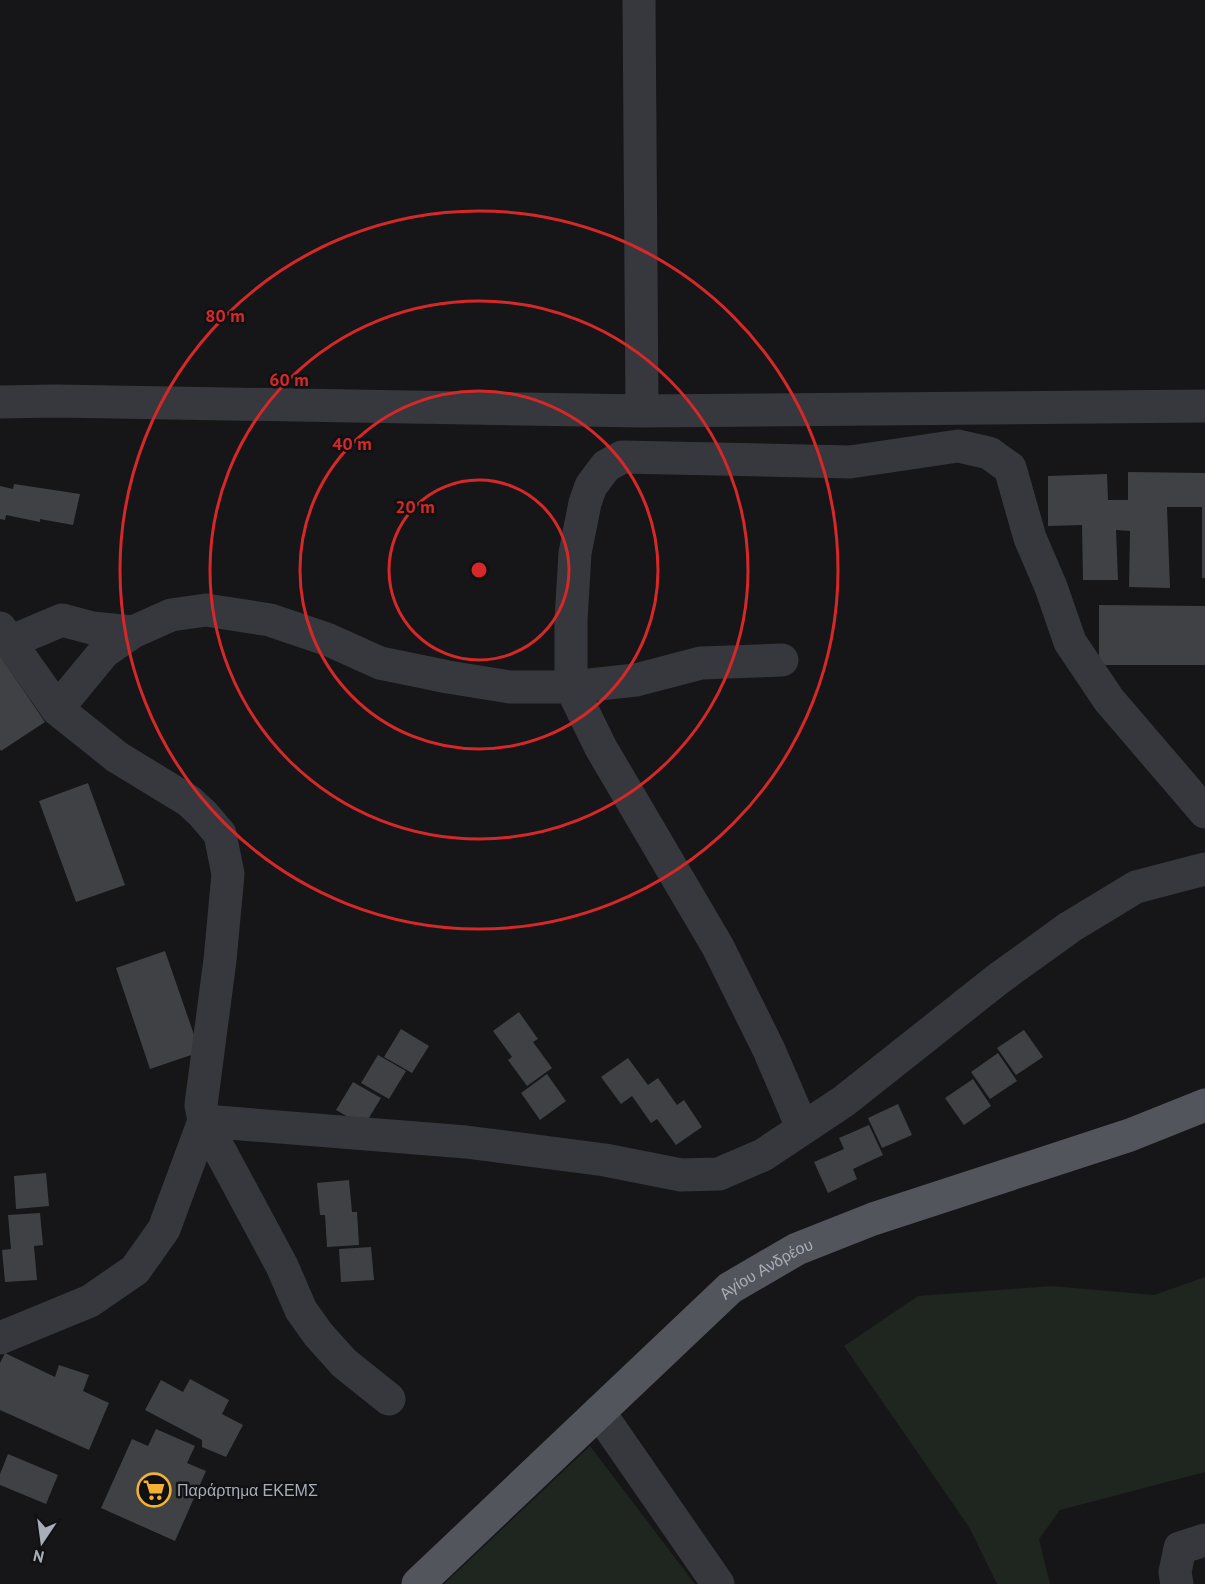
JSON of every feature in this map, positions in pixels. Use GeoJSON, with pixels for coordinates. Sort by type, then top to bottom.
{"type":"FeatureCollection","features":[{"type":"Feature","properties":{"kind":"main road","name":"Αγίου Ανδρέου"},"geometry":{"type":"LineString","coordinates":[[418,1584],[730,1288],[797,1249],[873,1219],[1130,1135],[1205,1105]]}},
{"type":"Feature","properties":{"kind":"street"},"geometry":{"type":"LineString","coordinates":[[639,0],[642,411]]}},
{"type":"Feature","properties":{"kind":"street"},"geometry":{"type":"LineString","coordinates":[[0,402],[642,411],[1205,406]]}},
{"type":"Feature","properties":{"kind":"street"},"geometry":{"type":"LineString","coordinates":[[802,1127],[769,1050],[718,947],[601,748],[571,687],[571,620],[575,553],[585,502],[591,486],[606,466],[622,457],[850,462],[958,446],[989,453],[1010,468],[1030,538],[1051,587],[1070,642],[1109,700],[1205,812]]}},
{"type":"Feature","properties":{"kind":"street"},"geometry":{"type":"LineString","coordinates":[[57,709],[104,652],[133,632],[171,615],[206,610],[270,620],[329,640],[380,663],[510,687],[571,687],[636,680],[701,663],[782,660]]}},
{"type":"Feature","properties":{"kind":"street"},"geometry":{"type":"LineString","coordinates":[[133,632],[92,628],[62,620],[5,635],[57,709],[117,757],[189,801],[220,834],[228,874],[220,960],[201,1105],[204,1121],[282,1266],[301,1310],[318,1334],[344,1363],[389,1399]]}},
{"type":"Feature","properties":{"kind":"street"},"geometry":{"type":"LineString","coordinates":[[204,1121],[466,1142],[605,1160],[681,1175],[719,1174],[763,1155],[844,1101],[998,979],[1070,927],[1136,887],[1205,869]]}},
{"type":"Feature","properties":{"kind":"street"},"geometry":{"type":"LineString","coordinates":[[0,1338],[90,1301],[135,1270],[164,1229],[204,1121]]}},
{"type":"Feature","properties":{"kind":"street"},"geometry":{"type":"LineString","coordinates":[[599,1412],[718,1584]]}},
{"type":"Feature","properties":{"kind":"street"},"geometry":{"type":"LineString","coordinates":[[1177,1584],[1175,1572],[1180,1548],[1205,1540]]}},
{"type":"Feature","properties":{"kind":"shaded area"},"geometry":{"type":"Polygon","coordinates":[[[1205,1277],[1205,1472],[1060,1510],[1039,1539],[1050,1584],[997,1584],[969,1527],[844,1346],[918,1296],[1051,1286],[1154,1295],[1205,1277]]]}},
{"type":"Feature","properties":{"kind":"shaded area"},"geometry":{"type":"Polygon","coordinates":[[[590,1446],[695,1584],[444,1584],[590,1446]]]}},
{"type":"Feature","properties":{"kind":"building"},"geometry":{"type":"Polygon","coordinates":[[[1128,472],[1205,473],[1205,578],[1202,578],[1202,507],[1167,507],[1170,588],[1129,587],[1130,531],[1116,530],[1118,580],[1083,580],[1082,525],[1048,526],[1048,476],[1107,474],[1108,500],[1128,500],[1128,472]]]}},
{"type":"Feature","properties":{"kind":"building"},"geometry":{"type":"Polygon","coordinates":[[[14,484],[80,494],[73,525],[40,519],[40,522],[6,515],[5,520],[0,519],[0,486],[13,489],[14,484]]]}},
{"type":"Feature","properties":{"kind":"building"},"geometry":{"type":"Polygon","coordinates":[[[1099,605],[1205,606],[1205,665],[1099,665],[1099,605]]]}},
{"type":"Feature","properties":{"kind":"building"},"geometry":{"type":"Polygon","coordinates":[[[0,656],[45,722],[1,751],[0,749],[0,656]]]}},
{"type":"Feature","properties":{"kind":"building"},"geometry":{"type":"Polygon","coordinates":[[[88,783],[125,885],[76,902],[39,801],[88,783]]]}},
{"type":"Feature","properties":{"kind":"building"},"geometry":{"type":"Polygon","coordinates":[[[165,951],[200,1052],[150,1069],[116,968],[165,951]]]}},
{"type":"Feature","properties":{"kind":"building"},"geometry":{"type":"Polygon","coordinates":[[[519,1012],[538,1039],[533,1042],[552,1068],[527,1086],[508,1060],[512,1057],[493,1031],[519,1012]]]}},
{"type":"Feature","properties":{"kind":"building"},"geometry":{"type":"Polygon","coordinates":[[[401,1029],[429,1046],[412,1073],[384,1057],[401,1029]]]}},
{"type":"Feature","properties":{"kind":"building"},"geometry":{"type":"Polygon","coordinates":[[[1024,1030],[1043,1057],[1016,1075],[997,1048],[1024,1030]]]}},
{"type":"Feature","properties":{"kind":"building"},"geometry":{"type":"Polygon","coordinates":[[[998,1053],[1017,1081],[990,1099],[971,1072],[998,1053]]]}},
{"type":"Feature","properties":{"kind":"building"},"geometry":{"type":"Polygon","coordinates":[[[378,1055],[406,1071],[389,1099],[361,1083],[378,1055]]]}},
{"type":"Feature","properties":{"kind":"building"},"geometry":{"type":"Polygon","coordinates":[[[628,1058],[648,1085],[658,1078],[677,1105],[684,1100],[702,1127],[676,1145],[657,1119],[651,1123],[632,1096],[621,1104],[601,1077],[628,1058]]]}},
{"type":"Feature","properties":{"kind":"building"},"geometry":{"type":"Polygon","coordinates":[[[547,1074],[566,1101],[540,1120],[521,1093],[547,1074]]]}},
{"type":"Feature","properties":{"kind":"building"},"geometry":{"type":"Polygon","coordinates":[[[973,1079],[991,1106],[964,1125],[945,1098],[973,1079]]]}},
{"type":"Feature","properties":{"kind":"building"},"geometry":{"type":"Polygon","coordinates":[[[353,1082],[381,1098],[364,1126],[336,1110],[353,1082]]]}},
{"type":"Feature","properties":{"kind":"building"},"geometry":{"type":"Polygon","coordinates":[[[898,1104],[912,1135],[882,1148],[868,1118],[898,1104]]]}},
{"type":"Feature","properties":{"kind":"building"},"geometry":{"type":"Polygon","coordinates":[[[869,1125],[883,1155],[853,1169],[857,1179],[828,1193],[814,1162],[844,1149],[839,1138],[869,1125]]]}},
{"type":"Feature","properties":{"kind":"building"},"geometry":{"type":"Polygon","coordinates":[[[46,1173],[49,1206],[16,1209],[14,1176],[46,1173]]]}},
{"type":"Feature","properties":{"kind":"building"},"geometry":{"type":"Polygon","coordinates":[[[349,1180],[352,1212],[357,1212],[359,1245],[327,1247],[325,1215],[320,1215],[317,1183],[349,1180]]]}},
{"type":"Feature","properties":{"kind":"building"},"geometry":{"type":"Polygon","coordinates":[[[40,1213],[43,1245],[34,1246],[37,1280],[5,1282],[2,1250],[11,1249],[8,1215],[40,1213]]]}},
{"type":"Feature","properties":{"kind":"building"},"geometry":{"type":"Polygon","coordinates":[[[371,1247],[374,1280],[341,1282],[339,1249],[371,1247]]]}},
{"type":"Feature","properties":{"kind":"building"},"geometry":{"type":"Polygon","coordinates":[[[5,1353],[55,1377],[59,1365],[89,1375],[83,1391],[109,1403],[89,1450],[0,1410],[0,1363],[5,1353]]]}},
{"type":"Feature","properties":{"kind":"building"},"geometry":{"type":"Polygon","coordinates":[[[190,1379],[229,1400],[222,1414],[243,1425],[226,1457],[202,1447],[202,1440],[145,1410],[161,1380],[183,1392],[190,1379]]]}},
{"type":"Feature","properties":{"kind":"building","name":"Παράρτημα ΕΚΕΜΣ"},"geometry":{"type":"Polygon","coordinates":[[[156,1429],[195,1446],[187,1463],[206,1471],[175,1541],[101,1508],[132,1439],[148,1446],[156,1429]]]}},
{"type":"Feature","properties":{"kind":"building"},"geometry":{"type":"Polygon","coordinates":[[[8,1454],[58,1475],[46,1504],[0,1485],[0,1474],[8,1454]]]}},
{"type":"Feature","properties":{"kind":"place","name":"Παράρτημα ΕΚΕΜΣ"},"geometry":{"type":"Point","coordinates":[154,1490]}}]}
